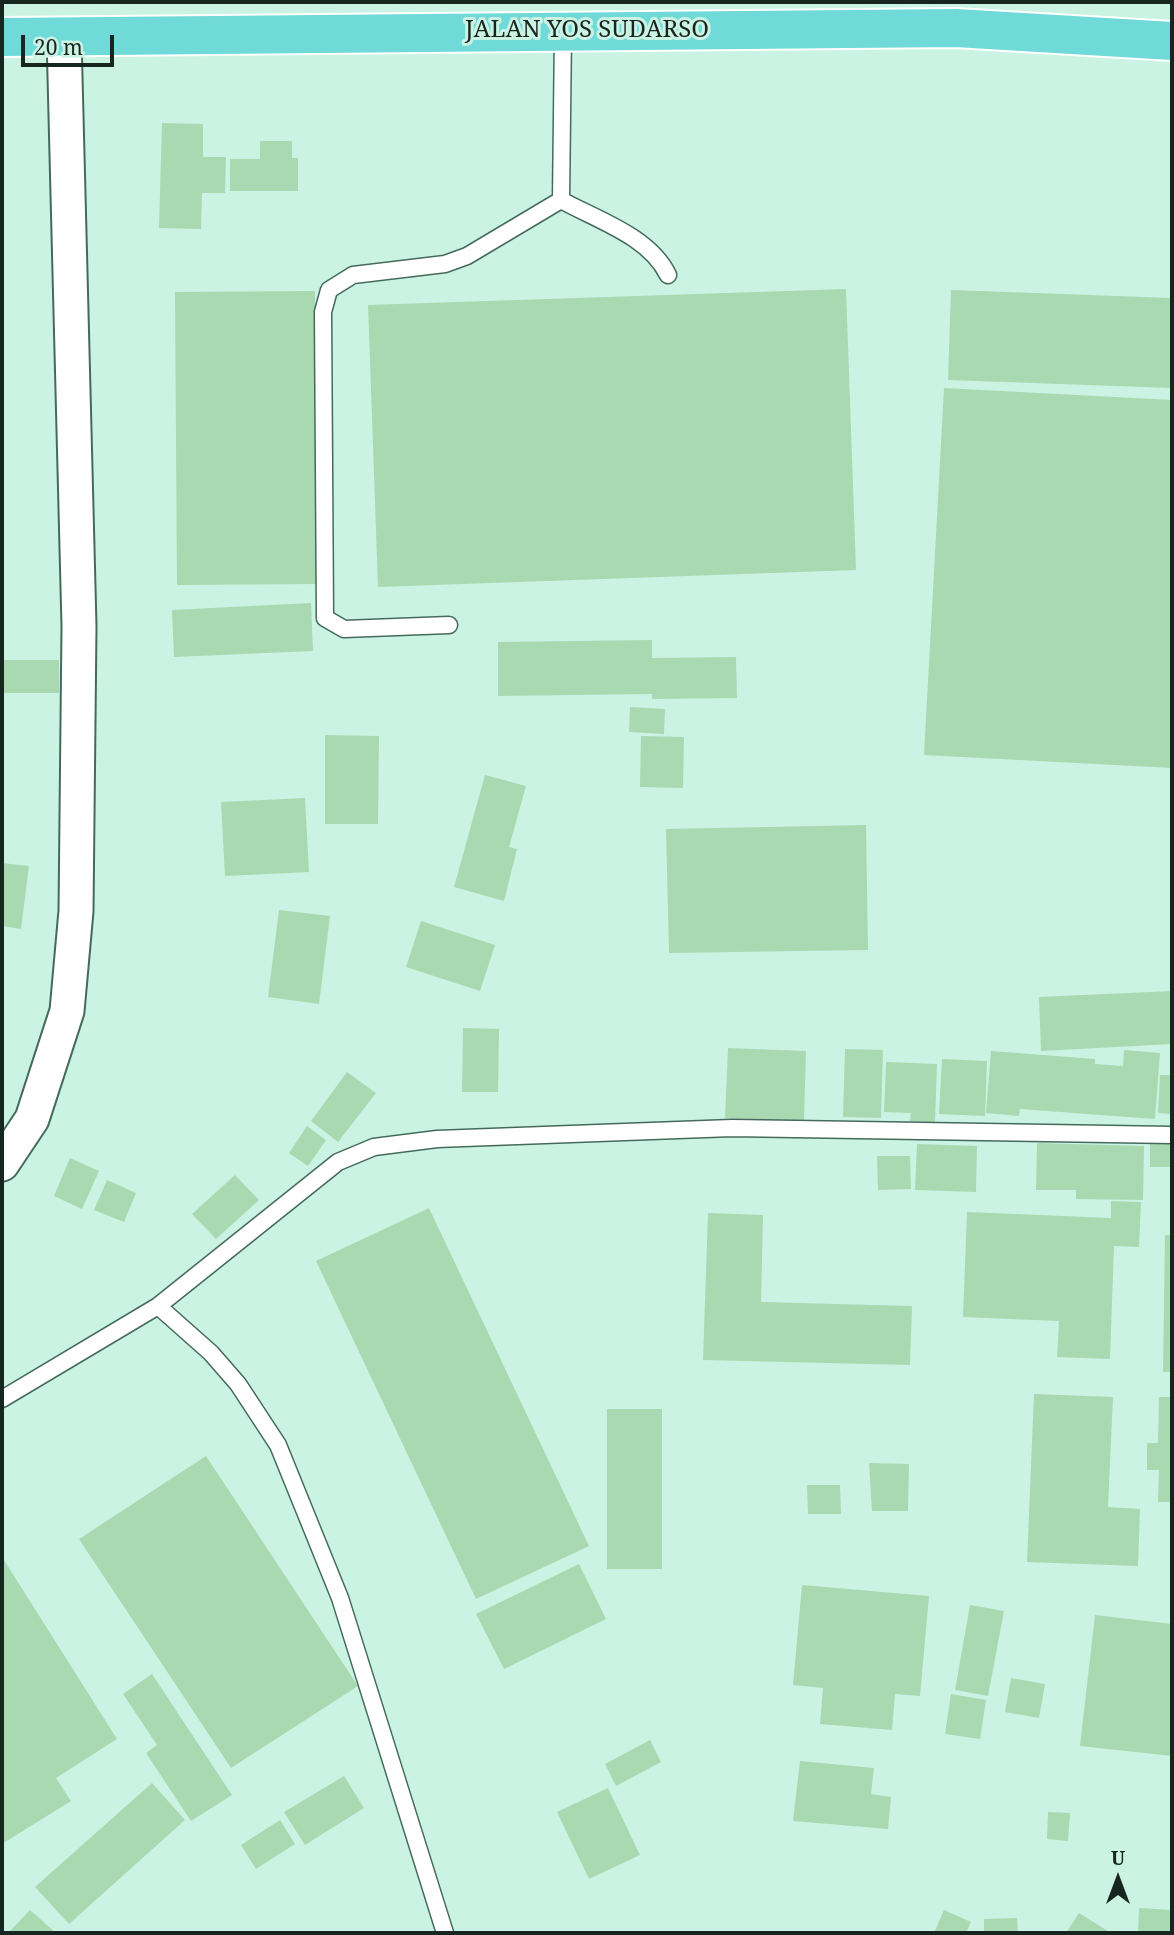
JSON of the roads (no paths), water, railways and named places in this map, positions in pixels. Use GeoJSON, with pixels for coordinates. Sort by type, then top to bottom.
{"type":"FeatureCollection","features":[{"type":"Feature","properties":{"kind":"main road","name":"JALAN YOS SUDARSO"},"geometry":{"type":"LineString","coordinates":[[2,37],[563,30],[956,15],[1172,41]]}},
{"type":"Feature","properties":{"kind":"street"},"geometry":{"type":"LineString","coordinates":[[2,1164],[32,1119],[66,1011],[76,911],[79,626],[65,37]]}},
{"type":"Feature","properties":{"kind":"lane"},"geometry":{"type":"LineString","coordinates":[[561,201],[563,30]]}},
{"type":"Feature","properties":{"kind":"lane"},"geometry":{"type":"LineString","coordinates":[[561,201],[635,239],[660,260],[667,275]]}},
{"type":"Feature","properties":{"kind":"lane"},"geometry":{"type":"LineString","coordinates":[[449,625],[344,629],[325,618],[323,312],[329,290],[353,275],[445,264],[467,256],[561,201]]}},
{"type":"Feature","properties":{"kind":"lane"},"geometry":{"type":"LineString","coordinates":[[2,1399],[158,1306],[338,1162],[374,1147],[437,1139],[732,1128],[1172,1135]]}},
{"type":"Feature","properties":{"kind":"lane"},"geometry":{"type":"LineString","coordinates":[[158,1306],[211,1353],[229,1373],[278,1445],[340,1598],[444,1933]]}}]}
